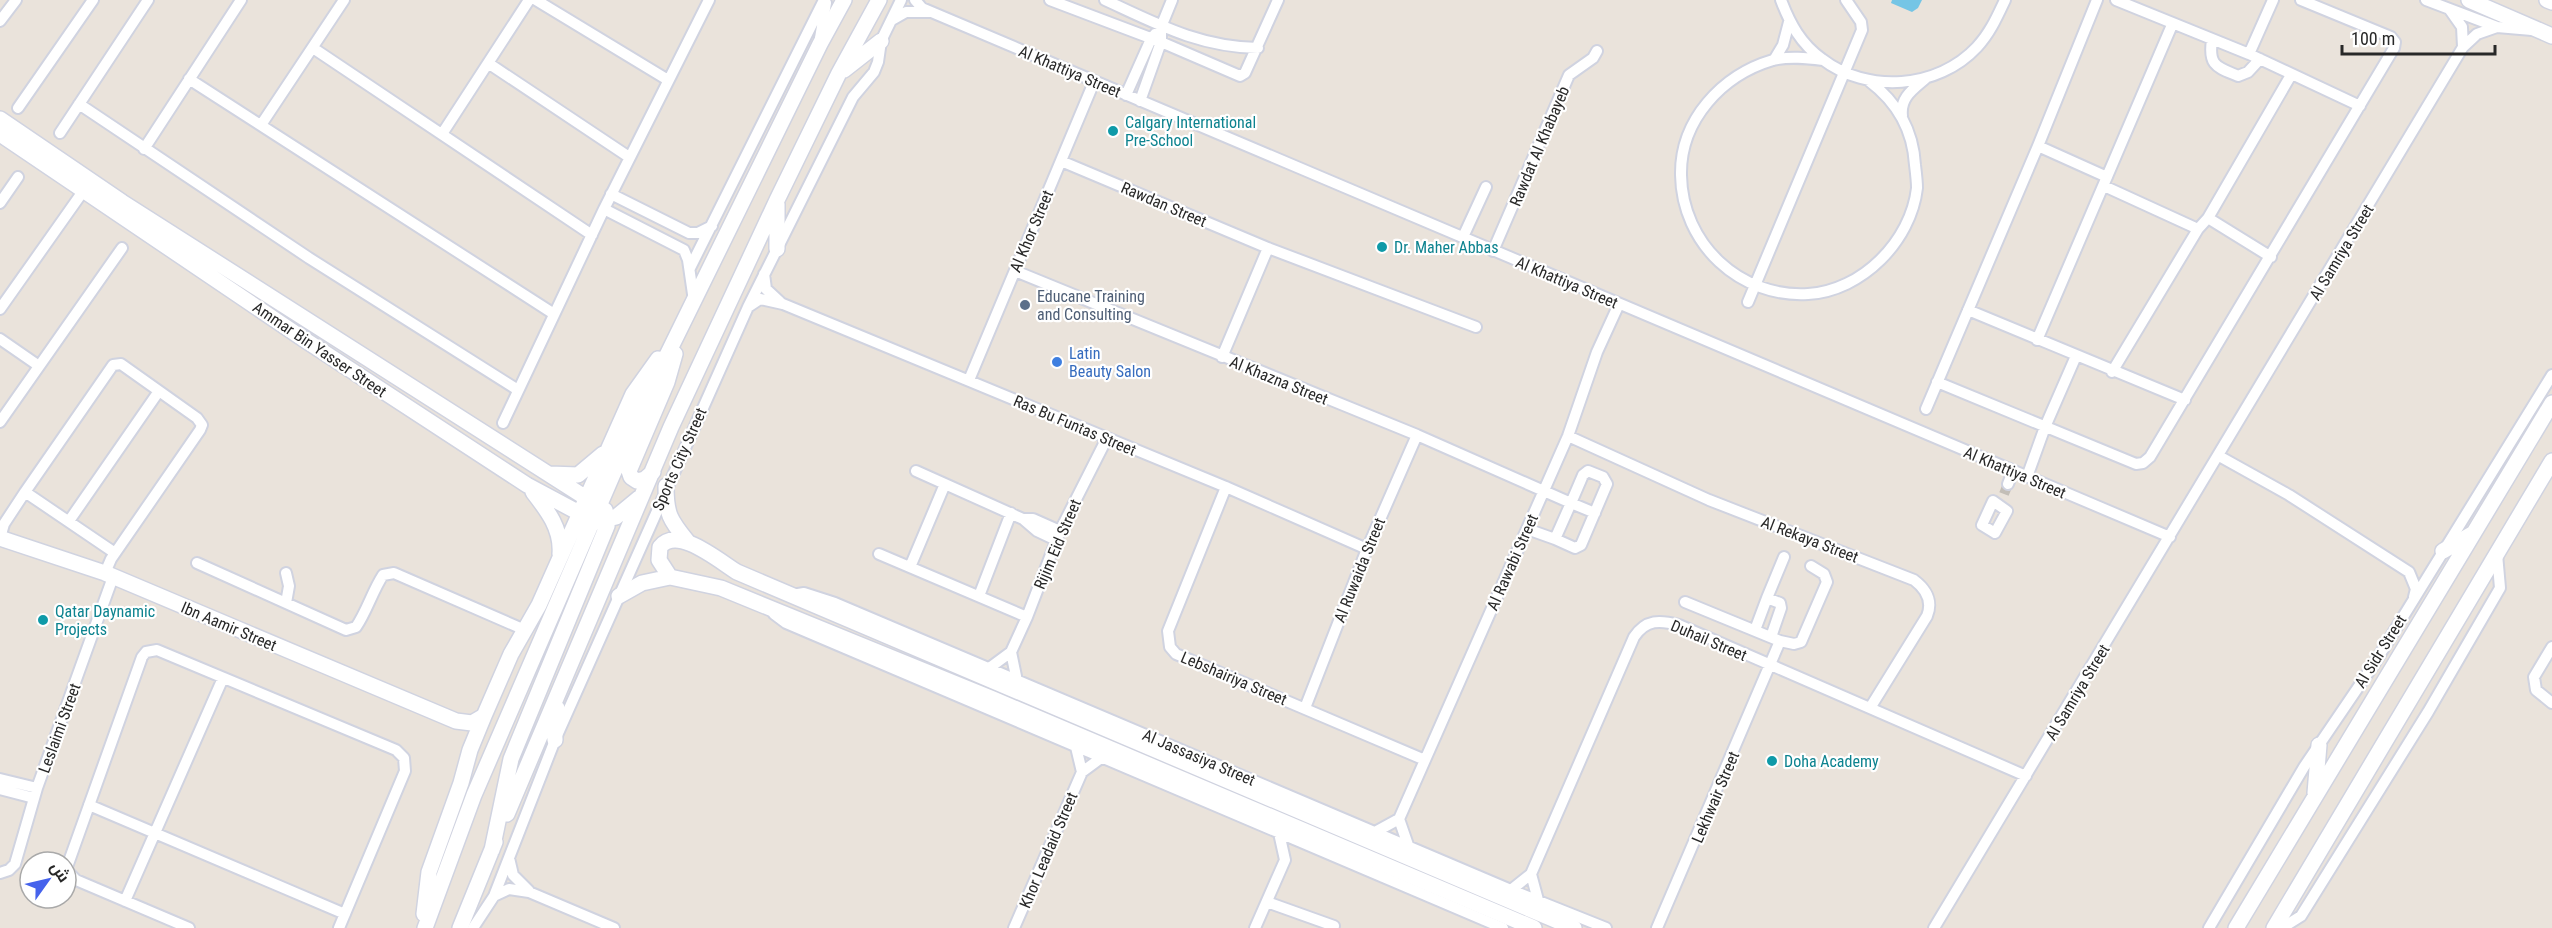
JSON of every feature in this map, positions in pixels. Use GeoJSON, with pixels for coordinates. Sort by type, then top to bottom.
{"type":"FeatureCollection","features":[{"type":"Feature","properties":{"kind":"street"},"geometry":{"type":"LineString","coordinates":[[0,21],[16,0]]}},
{"type":"Feature","properties":{"kind":"street"},"geometry":{"type":"LineString","coordinates":[[18,108],[93,0]]}},
{"type":"Feature","properties":{"kind":"street"},"geometry":{"type":"LineString","coordinates":[[60,133],[148,0]]}},
{"type":"Feature","properties":{"kind":"street"},"geometry":{"type":"LineString","coordinates":[[144,149],[242,0]]}},
{"type":"Feature","properties":{"kind":"street"},"geometry":{"type":"LineString","coordinates":[[261,125],[344,0]]}},
{"type":"Feature","properties":{"kind":"street"},"geometry":{"type":"LineString","coordinates":[[442,134],[529,0]]}},
{"type":"Feature","properties":{"kind":"street"},"geometry":{"type":"LineString","coordinates":[[536,0],[668,80]]}},
{"type":"Feature","properties":{"kind":"street"},"geometry":{"type":"LineString","coordinates":[[503,423],[604,208],[709,0]]}},
{"type":"Feature","properties":{"kind":"street"},"geometry":{"type":"LineString","coordinates":[[820,45],[825,0]]}},
{"type":"Feature","properties":{"kind":"street"},"geometry":{"type":"LineString","coordinates":[[690,268],[825,0]]}},
{"type":"Feature","properties":{"kind":"street"},"geometry":{"type":"LineString","coordinates":[[594,501],[844,0]]}},
{"type":"Feature","properties":{"kind":"street","name":"Sports City Street"},"geometry":{"type":"LineString","coordinates":[[460,928],[563,676],[671,427],[777,200],[839,73],[879,0]]}},
{"type":"Feature","properties":{"kind":"street","name":"Sports City Street"},"geometry":{"type":"LineString","coordinates":[[473,928],[494,896],[555,740],[666,486],[748,307],[853,97],[874,72],[881,40],[901,0]]}},
{"type":"Feature","properties":{"kind":"street","name":"Al Khattiya Street"},"geometry":{"type":"LineString","coordinates":[[915,0],[922,8],[1094,82],[2170,537]]}},
{"type":"Feature","properties":{"kind":"street"},"geometry":{"type":"LineString","coordinates":[[1050,0],[1069,3],[1240,76],[1245,73],[1258,48],[1278,0]]}},
{"type":"Feature","properties":{"kind":"street"},"geometry":{"type":"LineString","coordinates":[[1105,0],[1161,27],[1235,48],[1258,48]]}},
{"type":"Feature","properties":{"kind":"street"},"geometry":{"type":"LineString","coordinates":[[1140,101],[1156,40],[1172,0]]}},
{"type":"Feature","properties":{"kind":"street"},"geometry":{"type":"LineString","coordinates":[[1781,0],[1789,22],[1809,48],[1823,60],[1869,81],[1894,102],[1902,116],[1914,150],[1917,188],[1907,225],[1885,258],[1846,285],[1810,294],[1780,293],[1735,275],[1711,255],[1691,226],[1681,189],[1681,166],[1690,129],[1710,97],[1732,78],[1774,60],[1799,57],[1823,60]]}},
{"type":"Feature","properties":{"kind":"street"},"geometry":{"type":"LineString","coordinates":[[1748,302],[1862,30],[1862,22],[1846,0]]}},
{"type":"Feature","properties":{"kind":"street"},"geometry":{"type":"LineString","coordinates":[[1869,81],[1900,82],[1928,77],[1954,65],[1976,48],[1994,25],[2005,0]]}},
{"type":"Feature","properties":{"kind":"street"},"geometry":{"type":"LineString","coordinates":[[1926,409],[2038,146],[2097,0]]}},
{"type":"Feature","properties":{"kind":"street"},"geometry":{"type":"LineString","coordinates":[[2116,0],[2172,25],[2249,54],[2360,106]]}},
{"type":"Feature","properties":{"kind":"street"},"geometry":{"type":"LineString","coordinates":[[2249,54],[2273,0]]}},
{"type":"Feature","properties":{"kind":"street"},"geometry":{"type":"LineString","coordinates":[[1937,382],[2136,464],[2143,463],[2150,457],[2394,48],[2395,42],[2391,37],[2301,0]]}},
{"type":"Feature","properties":{"kind":"street"},"geometry":{"type":"LineString","coordinates":[[2426,0],[2497,27],[2546,33]]}},
{"type":"Feature","properties":{"kind":"street"},"geometry":{"type":"LineString","coordinates":[[2469,0],[2546,33]]}},
{"type":"Feature","properties":{"kind":"street"},"geometry":{"type":"LineString","coordinates":[[2547,0],[2552,2]]}},
{"type":"Feature","properties":{"kind":"street"},"geometry":{"type":"LineString","coordinates":[[2450,10],[2462,27],[2463,47]]}},
{"type":"Feature","properties":{"kind":"street","name":"Al Khattiya Street"},"geometry":{"type":"LineString","coordinates":[[890,21],[906,12],[931,12]]}},
{"type":"Feature","properties":{"kind":"street"},"geometry":{"type":"LineString","coordinates":[[1774,60],[1783,45],[1789,22]]}},
{"type":"Feature","properties":{"kind":"street"},"geometry":{"type":"LineString","coordinates":[[2037,340],[2172,25]]}},
{"type":"Feature","properties":{"kind":"street","name":"Al Samriya Street"},"geometry":{"type":"LineString","coordinates":[[1934,928],[2463,47],[2477,34],[2497,27]]}},
{"type":"Feature","properties":{"kind":"street"},"geometry":{"type":"LineString","coordinates":[[839,73],[881,40]]}},
{"type":"Feature","properties":{"kind":"street"},"geometry":{"type":"LineString","coordinates":[[1125,95],[1156,40]]}},
{"type":"Feature","properties":{"kind":"street"},"geometry":{"type":"LineString","coordinates":[[2212,40],[2210,55],[2214,63],[2238,76],[2248,72],[2260,59]]}},
{"type":"Feature","properties":{"kind":"street"},"geometry":{"type":"LineString","coordinates":[[313,48],[592,235]]}},
{"type":"Feature","properties":{"kind":"street","name":"Rawdat Al Khabayeb"},"geometry":{"type":"LineString","coordinates":[[1493,251],[1569,75],[1593,58],[1597,51]]}},
{"type":"Feature","properties":{"kind":"street"},"geometry":{"type":"LineString","coordinates":[[488,63],[629,157]]}},
{"type":"Feature","properties":{"kind":"street"},"geometry":{"type":"LineString","coordinates":[[2112,372],[2198,229],[2208,218],[2291,75]]}},
{"type":"Feature","properties":{"kind":"street"},"geometry":{"type":"LineString","coordinates":[[1902,116],[1902,104],[1906,96],[1928,77]]}},
{"type":"Feature","properties":{"kind":"street"},"geometry":{"type":"LineString","coordinates":[[189,79],[554,314]]}},
{"type":"Feature","properties":{"kind":"street","name":"Al Khor Street"},"geometry":{"type":"LineString","coordinates":[[969,380],[1094,82]]}},
{"type":"Feature","properties":{"kind":"street"},"geometry":{"type":"LineString","coordinates":[[79,104],[309,258],[518,390]]}},
{"type":"Feature","properties":{"kind":"street"},"geometry":{"type":"LineString","coordinates":[[0,110],[96,176],[122,202]]}},
{"type":"Feature","properties":{"kind":"street","name":"Ammar Bin Yasser Street"},"geometry":{"type":"LineString","coordinates":[[0,119],[122,202],[545,473],[594,501]]}},
{"type":"Feature","properties":{"kind":"street","name":"Ammar Bin Yasser Street"},"geometry":{"type":"LineString","coordinates":[[0,134],[305,340],[527,485],[594,518]]}},
{"type":"Feature","properties":{"kind":"street"},"geometry":{"type":"LineString","coordinates":[[2038,146],[2198,229]]}},
{"type":"Feature","properties":{"kind":"street","name":"Rawdan Street"},"geometry":{"type":"LineString","coordinates":[[1061,161],[1268,248],[1476,327]]}},
{"type":"Feature","properties":{"kind":"street"},"geometry":{"type":"LineString","coordinates":[[0,203],[18,177]]}},
{"type":"Feature","properties":{"kind":"street"},"geometry":{"type":"LineString","coordinates":[[1463,237],[1486,187]]}},
{"type":"Feature","properties":{"kind":"street"},"geometry":{"type":"LineString","coordinates":[[0,309],[84,190]]}},
{"type":"Feature","properties":{"kind":"street"},"geometry":{"type":"LineString","coordinates":[[611,194],[689,233],[698,233],[712,226]]}},
{"type":"Feature","properties":{"kind":"street"},"geometry":{"type":"LineString","coordinates":[[777,200],[777,249]]}},
{"type":"Feature","properties":{"kind":"street"},"geometry":{"type":"LineString","coordinates":[[604,208],[680,247],[686,254],[690,268],[693,301]]}},
{"type":"Feature","properties":{"kind":"street"},"geometry":{"type":"LineString","coordinates":[[2208,218],[2271,257]]}},
{"type":"Feature","properties":{"kind":"street"},"geometry":{"type":"LineString","coordinates":[[0,422],[122,248]]}},
{"type":"Feature","properties":{"kind":"street"},"geometry":{"type":"LineString","coordinates":[[1222,357],[1268,248]]}},
{"type":"Feature","properties":{"kind":"street","name":"Al Khazna Street"},"geometry":{"type":"LineString","coordinates":[[1015,270],[1222,357],[1417,435],[1595,513]]}},
{"type":"Feature","properties":{"kind":"street","name":"Ras Bu Funtas Street"},"geometry":{"type":"LineString","coordinates":[[764,274],[766,289],[783,304]]}},
{"type":"Feature","properties":{"kind":"street","name":"Ras Bu Funtas Street"},"geometry":{"type":"LineString","coordinates":[[748,307],[763,299],[783,304],[1226,487],[1366,549]]}},
{"type":"Feature","properties":{"kind":"street","name":"Al Rawabi Street"},"geometry":{"type":"LineString","coordinates":[[1400,819],[1568,436],[1597,352],[1619,304]]}},
{"type":"Feature","properties":{"kind":"street"},"geometry":{"type":"LineString","coordinates":[[1968,310],[2112,372],[2185,400]]}},
{"type":"Feature","properties":{"kind":"street"},"geometry":{"type":"LineString","coordinates":[[653,472],[645,479],[637,481],[631,477],[629,471],[667,381],[683,322]]}},
{"type":"Feature","properties":{"kind":"street"},"geometry":{"type":"LineString","coordinates":[[0,339],[39,366]]}},
{"type":"Feature","properties":{"kind":"street"},"geometry":{"type":"LineString","coordinates":[[492,850],[511,759],[594,518],[594,501],[609,448],[636,388],[673,344]]}},
{"type":"Feature","properties":{"kind":"street"},"geometry":{"type":"LineString","coordinates":[[2027,477],[2044,427],[2076,356]]}},
{"type":"Feature","properties":{"kind":"street","name":"Leslaimi Street"},"geometry":{"type":"LineString","coordinates":[[0,538],[4,524],[113,365],[121,364],[199,419],[201,428],[116,553],[36,793],[15,864],[9,870],[0,873]]}},
{"type":"Feature","properties":{"kind":"street","name":"Al Sidr Street"},"geometry":{"type":"LineString","coordinates":[[2210,928],[2319,745],[2374,664],[2552,375]]}},
{"type":"Feature","properties":{"kind":"street"},"geometry":{"type":"LineString","coordinates":[[69,521],[159,391]]}},
{"type":"Feature","properties":{"kind":"street","name":"Al Sidr Street"},"geometry":{"type":"LineString","coordinates":[[2236,928],[2552,403]]}},
{"type":"Feature","properties":{"kind":"street","name":"Al Ruwaida Street"},"geometry":{"type":"LineString","coordinates":[[1305,708],[1366,549],[1417,435]]}},
{"type":"Feature","properties":{"kind":"street","name":"Al Rekaya Street"},"geometry":{"type":"LineString","coordinates":[[1568,436],[1709,500],[1914,580],[1922,586],[1930,609],[1870,708]]}},
{"type":"Feature","properties":{"kind":"street","name":"Rijim Eid Street"},"geometry":{"type":"LineString","coordinates":[[988,669],[1011,652],[1058,536],[1107,438]]}},
{"type":"Feature","properties":{"kind":"street"},"geometry":{"type":"LineString","coordinates":[[545,473],[578,475],[609,448]]}},
{"type":"Feature","properties":{"kind":"street"},"geometry":{"type":"LineString","coordinates":[[2219,456],[2289,495],[2409,572],[2416,589],[2414,597]]}},
{"type":"Feature","properties":{"kind":"street"},"geometry":{"type":"LineString","coordinates":[[2274,928],[2552,461]]}},
{"type":"Feature","properties":{"kind":"street"},"geometry":{"type":"LineString","coordinates":[[916,471],[1023,519],[1033,519],[1058,536]]}},
{"type":"Feature","properties":{"kind":"street"},"geometry":{"type":"LineString","coordinates":[[1527,529],[1578,548],[1607,484],[1603,477],[1588,471],[1583,475],[1555,539]]}},
{"type":"Feature","properties":{"kind":"street"},"geometry":{"type":"LineString","coordinates":[[2004,494],[2013,471]]}},
{"type":"Feature","properties":{"kind":"street"},"geometry":{"type":"LineString","coordinates":[[910,567],[945,484]]}},
{"type":"Feature","properties":{"kind":"street"},"geometry":{"type":"LineString","coordinates":[[527,485],[555,526],[560,542],[560,560]]}},
{"type":"Feature","properties":{"kind":"street"},"geometry":{"type":"LineString","coordinates":[[666,486],[666,508],[674,525],[687,541]]}},
{"type":"Feature","properties":{"kind":"street","name":"Lebshairiya Street"},"geometry":{"type":"LineString","coordinates":[[1226,487],[1168,631],[1170,647],[1176,654],[1425,760]]}},
{"type":"Feature","properties":{"kind":"street"},"geometry":{"type":"LineString","coordinates":[[594,518],[628,510],[645,491]]}},
{"type":"Feature","properties":{"kind":"street"},"geometry":{"type":"LineString","coordinates":[[25,492],[116,553]]}},
{"type":"Feature","properties":{"kind":"street"},"geometry":{"type":"LineString","coordinates":[[424,928],[429,872],[461,783],[470,750],[495,690],[560,560],[594,518],[606,512],[594,501]]}},
{"type":"Feature","properties":{"kind":"street"},"geometry":{"type":"LineString","coordinates":[[980,596],[1011,513]]}},
{"type":"Feature","properties":{"kind":"street"},"geometry":{"type":"LineString","coordinates":[[424,928],[474,795],[594,518]]}},
{"type":"Feature","properties":{"kind":"street"},"geometry":{"type":"LineString","coordinates":[[2409,572],[2425,571],[2475,532]]}},
{"type":"Feature","properties":{"kind":"street","name":"Ibn Aamir Street"},"geometry":{"type":"LineString","coordinates":[[0,538],[109,575],[456,721]]}},
{"type":"Feature","properties":{"kind":"street"},"geometry":{"type":"LineString","coordinates":[[619,596],[642,583],[669,578],[658,560],[660,547],[669,539],[677,538],[687,541]]}},
{"type":"Feature","properties":{"kind":"street","name":"Al Jassasiya Street"},"geometry":{"type":"LineString","coordinates":[[687,541],[737,572],[1575,928]]}},
{"type":"Feature","properties":{"kind":"street"},"geometry":{"type":"LineString","coordinates":[[879,554],[1027,617]]}},
{"type":"Feature","properties":{"kind":"street"},"geometry":{"type":"LineString","coordinates":[[2282,928],[2301,916],[2428,712],[2500,588],[2497,554]]}},
{"type":"Feature","properties":{"kind":"street"},"geometry":{"type":"LineString","coordinates":[[1755,630],[1784,557]]}},
{"type":"Feature","properties":{"kind":"street"},"geometry":{"type":"LineString","coordinates":[[197,563],[346,630],[356,627],[382,575],[394,573],[525,630]]}},
{"type":"Feature","properties":{"kind":"street"},"geometry":{"type":"LineString","coordinates":[[1686,602],[1775,639],[1794,644],[1801,642],[1827,582],[1824,574],[1811,566]]}},
{"type":"Feature","properties":{"kind":"street"},"geometry":{"type":"LineString","coordinates":[[286,573],[289,594],[286,603]]}},
{"type":"Feature","properties":{"kind":"street","name":"Al Jassasiya Street"},"geometry":{"type":"LineString","coordinates":[[669,578],[721,588],[1046,722],[1146,765],[1503,928]]}},
{"type":"Feature","properties":{"kind":"street","name":"Al Jassasiya Street"},"geometry":{"type":"LineString","coordinates":[[790,595],[804,593],[818,596],[1377,831],[1511,890],[1606,928]]}},
{"type":"Feature","properties":{"kind":"street","name":"Lekhwair Street"},"geometry":{"type":"LineString","coordinates":[[1658,928],[1771,666],[1782,605],[1767,598]]}},
{"type":"Feature","properties":{"kind":"street"},"geometry":{"type":"LineString","coordinates":[[495,690],[511,675],[556,605]]}},
{"type":"Feature","properties":{"kind":"street","name":"Al Jassasiya Street"},"geometry":{"type":"LineString","coordinates":[[768,606],[786,623],[1131,771],[1305,844],[1338,852],[1534,928]]}},
{"type":"Feature","properties":{"kind":"street","name":"Duhail Street"},"geometry":{"type":"LineString","coordinates":[[1511,890],[1531,874],[1634,637],[1641,627],[1650,622],[1662,620],[1679,625],[2026,776]]}},
{"type":"Feature","properties":{"kind":"street"},"geometry":{"type":"LineString","coordinates":[[2552,647],[2534,677],[2536,690],[2552,703]]}},
{"type":"Feature","properties":{"kind":"street"},"geometry":{"type":"LineString","coordinates":[[189,928],[76,880],[68,872],[67,867],[142,657],[146,652],[157,650],[396,750],[404,758],[405,771],[339,928]]}},
{"type":"Feature","properties":{"kind":"street"},"geometry":{"type":"LineString","coordinates":[[1011,652],[1017,681]]}},
{"type":"Feature","properties":{"kind":"street"},"geometry":{"type":"LineString","coordinates":[[555,740],[554,722],[563,676]]}},
{"type":"Feature","properties":{"kind":"street"},"geometry":{"type":"LineString","coordinates":[[125,901],[222,678]]}},
{"type":"Feature","properties":{"kind":"street"},"geometry":{"type":"LineString","coordinates":[[1034,688],[1049,705]]}},
{"type":"Feature","properties":{"kind":"street"},"geometry":{"type":"LineString","coordinates":[[456,721],[472,723],[484,716]]}},
{"type":"Feature","properties":{"kind":"street"},"geometry":{"type":"LineString","coordinates":[[456,721],[463,726],[468,735],[470,750]]}},
{"type":"Feature","properties":{"kind":"street"},"geometry":{"type":"LineString","coordinates":[[1046,722],[1054,737]]}},
{"type":"Feature","properties":{"kind":"street"},"geometry":{"type":"LineString","coordinates":[[2314,799],[2319,745]]}},
{"type":"Feature","properties":{"kind":"street","name":"Khor Leadaid Street"},"geometry":{"type":"LineString","coordinates":[[1076,747],[1082,772]]}},
{"type":"Feature","properties":{"kind":"street","name":"Khor Leadaid Street"},"geometry":{"type":"LineString","coordinates":[[1014,928],[1082,772],[1101,758]]}},
{"type":"Feature","properties":{"kind":"street"},"geometry":{"type":"LineString","coordinates":[[1131,771],[1146,765]]}},
{"type":"Feature","properties":{"kind":"street"},"geometry":{"type":"LineString","coordinates":[[0,779],[36,793]]}},
{"type":"Feature","properties":{"kind":"street"},"geometry":{"type":"LineString","coordinates":[[0,789],[36,793]]}},
{"type":"Feature","properties":{"kind":"street"},"geometry":{"type":"LineString","coordinates":[[89,805],[345,914]]}},
{"type":"Feature","properties":{"kind":"street"},"geometry":{"type":"LineString","coordinates":[[1377,831],[1400,819],[1415,848],[1434,868]]}},
{"type":"Feature","properties":{"kind":"street"},"geometry":{"type":"LineString","coordinates":[[1342,829],[1360,824]]}},
{"type":"Feature","properties":{"kind":"street"},"geometry":{"type":"LineString","coordinates":[[1280,833],[1285,860]]}},
{"type":"Feature","properties":{"kind":"street"},"geometry":{"type":"LineString","coordinates":[[1256,928],[1285,860],[1305,844]]}},
{"type":"Feature","properties":{"kind":"street"},"geometry":{"type":"LineString","coordinates":[[509,858],[513,875],[529,892]]}},
{"type":"Feature","properties":{"kind":"street"},"geometry":{"type":"LineString","coordinates":[[1531,874],[1538,900]]}},
{"type":"Feature","properties":{"kind":"street"},"geometry":{"type":"LineString","coordinates":[[494,896],[509,890],[529,892],[614,928]]}},
{"type":"Feature","properties":{"kind":"street"},"geometry":{"type":"LineString","coordinates":[[1267,902],[1334,926]]}},
{"type":"Feature","properties":{"kind":"water"},"geometry":{"type":"Polygon","coordinates":[[[1892,0],[1922,0],[1918,8],[1912,12],[1891,3],[1892,0]]]}},
{"type":"Feature","properties":{"kind":"tunnel"},"geometry":{"type":"LineString","coordinates":[[2004,494],[2008,484]]}},
{"type":"Feature","properties":{"kind":"place","name":"Calgary International Pre-School"},"geometry":{"type":"Point","coordinates":[1113,131]}},
{"type":"Feature","properties":{"kind":"place","name":"Dr. Maher Abbas"},"geometry":{"type":"Point","coordinates":[1382,247]}},
{"type":"Feature","properties":{"kind":"place","name":"Educane Training and Consulting"},"geometry":{"type":"Point","coordinates":[1025,305]}},
{"type":"Feature","properties":{"kind":"place","name":"Latin Beauty Salon"},"geometry":{"type":"Point","coordinates":[1057,362]}},
{"type":"Feature","properties":{"kind":"place","name":"Qatar Daynamic Projects"},"geometry":{"type":"Point","coordinates":[43,620]}},
{"type":"Feature","properties":{"kind":"place","name":"Doha Academy"},"geometry":{"type":"Point","coordinates":[1772,761]}}]}
